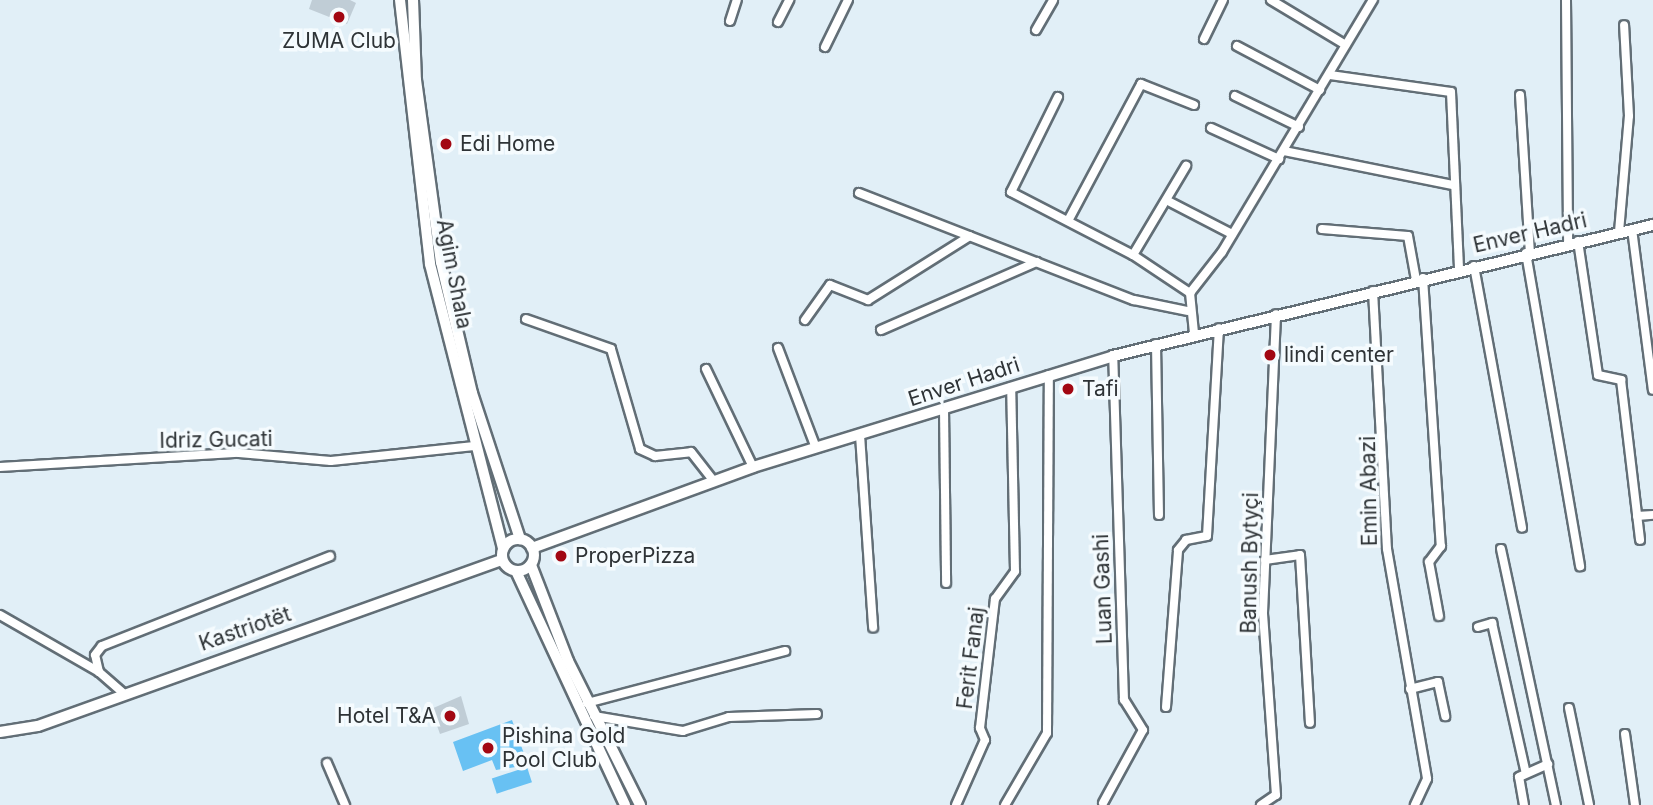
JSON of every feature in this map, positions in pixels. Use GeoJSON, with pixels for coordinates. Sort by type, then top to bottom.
{"type":"FeatureCollection","features":[{"type":"Feature","properties":{"kind":"main road","name":"Agim Shala"},"geometry":{"type":"LineString","coordinates":[[400,0],[430,264],[503,554]]}},
{"type":"Feature","properties":{"kind":"main road","name":"Agim Shala"},"geometry":{"type":"LineString","coordinates":[[413,0],[416,80],[441,262],[472,393],[520,539]]}},
{"type":"Feature","properties":{"kind":"main road","name":"Enver Hadri"},"geometry":{"type":"LineString","coordinates":[[532,548],[753,467],[1113,356],[1276,313],[1573,241],[1653,225]]}},
{"type":"Feature","properties":{"kind":"main road"},"geometry":{"type":"LineString","coordinates":[[625,805],[516,571],[503,554],[520,539],[532,548],[531,565],[587,703],[640,805]]}},
{"type":"Feature","properties":{"kind":"main road","name":"Kastriotët"},"geometry":{"type":"LineString","coordinates":[[0,732],[38,726],[122,692],[503,554]]}},
{"type":"Feature","properties":{"kind":"main road"},"geometry":{"type":"LineString","coordinates":[[516,571],[531,565]]}},
{"type":"Feature","properties":{"kind":"street"},"geometry":{"type":"LineString","coordinates":[[730,21],[737,0]]}},
{"type":"Feature","properties":{"kind":"street"},"geometry":{"type":"LineString","coordinates":[[778,22],[789,0]]}},
{"type":"Feature","properties":{"kind":"street"},"geometry":{"type":"LineString","coordinates":[[825,47],[848,0]]}},
{"type":"Feature","properties":{"kind":"street"},"geometry":{"type":"LineString","coordinates":[[1036,30],[1053,0]]}},
{"type":"Feature","properties":{"kind":"street"},"geometry":{"type":"LineString","coordinates":[[1204,39],[1223,0]]}},
{"type":"Feature","properties":{"kind":"street"},"geometry":{"type":"LineString","coordinates":[[1271,0],[1346,46]]}},
{"type":"Feature","properties":{"kind":"street"},"geometry":{"type":"LineString","coordinates":[[1194,333],[1187,312],[1190,293],[1232,234],[1282,155],[1373,0]]}},
{"type":"Feature","properties":{"kind":"street"},"geometry":{"type":"LineString","coordinates":[[1566,0],[1573,241],[1598,375],[1621,380],[1640,540]]}},
{"type":"Feature","properties":{"kind":"street"},"geometry":{"type":"LineString","coordinates":[[1619,232],[1629,116],[1624,26]]}},
{"type":"Feature","properties":{"kind":"street"},"geometry":{"type":"LineString","coordinates":[[1237,46],[1320,90]]}},
{"type":"Feature","properties":{"kind":"street"},"geometry":{"type":"LineString","coordinates":[[1329,75],[1451,93],[1453,185],[1459,269]]}},
{"type":"Feature","properties":{"kind":"street"},"geometry":{"type":"LineString","coordinates":[[1069,219],[1141,84],[1194,105]]}},
{"type":"Feature","properties":{"kind":"street"},"geometry":{"type":"LineString","coordinates":[[1520,95],[1528,253],[1580,566]]}},
{"type":"Feature","properties":{"kind":"street"},"geometry":{"type":"LineString","coordinates":[[1235,96],[1299,127]]}},
{"type":"Feature","properties":{"kind":"street"},"geometry":{"type":"LineString","coordinates":[[1058,97],[1011,192],[1069,219],[1133,255],[1190,293]]}},
{"type":"Feature","properties":{"kind":"street"},"geometry":{"type":"LineString","coordinates":[[1210,128],[1282,155],[1453,185]]}},
{"type":"Feature","properties":{"kind":"street"},"geometry":{"type":"LineString","coordinates":[[1133,255],[1186,166]]}},
{"type":"Feature","properties":{"kind":"street"},"geometry":{"type":"LineString","coordinates":[[859,192],[1134,299],[1187,312]]}},
{"type":"Feature","properties":{"kind":"street"},"geometry":{"type":"LineString","coordinates":[[1170,202],[1232,234]]}},
{"type":"Feature","properties":{"kind":"street"},"geometry":{"type":"LineString","coordinates":[[1322,229],[1408,236],[1420,279],[1440,546],[1429,562],[1439,616]]}},
{"type":"Feature","properties":{"kind":"street"},"geometry":{"type":"LineString","coordinates":[[1632,229],[1653,390]]}},
{"type":"Feature","properties":{"kind":"street"},"geometry":{"type":"LineString","coordinates":[[805,320],[831,285],[868,300],[970,236]]}},
{"type":"Feature","properties":{"kind":"street"},"geometry":{"type":"LineString","coordinates":[[881,330],[1037,262]]}},
{"type":"Feature","properties":{"kind":"street"},"geometry":{"type":"LineString","coordinates":[[1474,265],[1522,528]]}},
{"type":"Feature","properties":{"kind":"street","name":"Emin Abazi"},"geometry":{"type":"LineString","coordinates":[[1373,290],[1387,549],[1427,779],[1415,805]]}},
{"type":"Feature","properties":{"kind":"street","name":"Banush Bytyçi"},"geometry":{"type":"LineString","coordinates":[[1261,805],[1276,795],[1265,560],[1276,313]]}},
{"type":"Feature","properties":{"kind":"street"},"geometry":{"type":"LineString","coordinates":[[526,319],[611,349],[640,449],[655,456],[691,452],[714,481]]}},
{"type":"Feature","properties":{"kind":"street"},"geometry":{"type":"LineString","coordinates":[[1166,708],[1178,550],[1186,540],[1207,536],[1219,327]]}},
{"type":"Feature","properties":{"kind":"street"},"geometry":{"type":"LineString","coordinates":[[1156,344],[1159,515]]}},
{"type":"Feature","properties":{"kind":"street"},"geometry":{"type":"LineString","coordinates":[[778,348],[816,448]]}},
{"type":"Feature","properties":{"kind":"street","name":"Luan Gashi"},"geometry":{"type":"LineString","coordinates":[[1103,803],[1143,730],[1124,700],[1113,356]]}},
{"type":"Feature","properties":{"kind":"street"},"geometry":{"type":"LineString","coordinates":[[706,369],[753,467]]}},
{"type":"Feature","properties":{"kind":"street"},"geometry":{"type":"LineString","coordinates":[[1005,805],[1047,733],[1049,375]]}},
{"type":"Feature","properties":{"kind":"street","name":"Ferit Fanaj"},"geometry":{"type":"LineString","coordinates":[[956,805],[985,740],[980,728],[995,599],[1015,572],[1011,387]]}},
{"type":"Feature","properties":{"kind":"street"},"geometry":{"type":"LineString","coordinates":[[944,409],[946,583]]}},
{"type":"Feature","properties":{"kind":"street"},"geometry":{"type":"LineString","coordinates":[[860,435],[873,628]]}},
{"type":"Feature","properties":{"kind":"street","name":"Idriz Gucati"},"geometry":{"type":"LineString","coordinates":[[0,467],[239,453],[331,461],[474,446]]}},
{"type":"Feature","properties":{"kind":"street"},"geometry":{"type":"LineString","coordinates":[[1637,516],[1653,515]]}},
{"type":"Feature","properties":{"kind":"street"},"geometry":{"type":"LineString","coordinates":[[1501,549],[1556,805]]}},
{"type":"Feature","properties":{"kind":"street"},"geometry":{"type":"LineString","coordinates":[[1265,560],[1300,555],[1310,723]]}},
{"type":"Feature","properties":{"kind":"street"},"geometry":{"type":"LineString","coordinates":[[99,672],[94,654],[126,634],[330,556]]}},
{"type":"Feature","properties":{"kind":"street"},"geometry":{"type":"LineString","coordinates":[[0,615],[99,672],[122,692]]}},
{"type":"Feature","properties":{"kind":"street"},"geometry":{"type":"LineString","coordinates":[[1478,627],[1492,623],[1525,771]]}},
{"type":"Feature","properties":{"kind":"street"},"geometry":{"type":"LineString","coordinates":[[587,703],[785,651]]}},
{"type":"Feature","properties":{"kind":"street"},"geometry":{"type":"LineString","coordinates":[[1410,689],[1437,682],[1445,716]]}},
{"type":"Feature","properties":{"kind":"street"},"geometry":{"type":"LineString","coordinates":[[1569,708],[1588,805]]}},
{"type":"Feature","properties":{"kind":"street"},"geometry":{"type":"LineString","coordinates":[[594,716],[683,730],[729,716],[817,715]]}},
{"type":"Feature","properties":{"kind":"street"},"geometry":{"type":"LineString","coordinates":[[1625,734],[1635,805]]}},
{"type":"Feature","properties":{"kind":"street"},"geometry":{"type":"LineString","coordinates":[[327,763],[345,805]]}},
{"type":"Feature","properties":{"kind":"street"},"geometry":{"type":"LineString","coordinates":[[1524,805],[1519,780],[1525,771],[1548,764]]}},
{"type":"Feature","properties":{"kind":"water","name":"Pishina Gold Pool Club"},"geometry":{"type":"Polygon","coordinates":[[[512,720],[528,765],[496,770],[492,760],[463,771],[453,742],[512,720]]]}},
{"type":"Feature","properties":{"kind":"water"},"geometry":{"type":"Polygon","coordinates":[[[527,767],[532,782],[497,794],[492,778],[527,767]]]}},
{"type":"Feature","properties":{"kind":"building","name":"ZUMA Club"},"geometry":{"type":"Polygon","coordinates":[[[312,0],[350,0],[356,3],[347,24],[309,9],[312,0]]]}},
{"type":"Feature","properties":{"kind":"building","name":"Hotel T&A"},"geometry":{"type":"Polygon","coordinates":[[[461,696],[469,724],[440,734],[431,709],[461,696]]]}},
{"type":"Feature","properties":{"kind":"place","name":"ZUMA Club"},"geometry":{"type":"Point","coordinates":[339,17]}},
{"type":"Feature","properties":{"kind":"place","name":"Edi Home"},"geometry":{"type":"Point","coordinates":[446,144]}},
{"type":"Feature","properties":{"kind":"place","name":"lindi center"},"geometry":{"type":"Point","coordinates":[1270,355]}},
{"type":"Feature","properties":{"kind":"place","name":"Tafi"},"geometry":{"type":"Point","coordinates":[1068,389]}},
{"type":"Feature","properties":{"kind":"place","name":"ProperPizza"},"geometry":{"type":"Point","coordinates":[561,556]}},
{"type":"Feature","properties":{"kind":"place","name":"Hotel T&A"},"geometry":{"type":"Point","coordinates":[450,716]}},
{"type":"Feature","properties":{"kind":"place","name":"Pishina Gold Pool Club"},"geometry":{"type":"Point","coordinates":[488,748]}}]}
